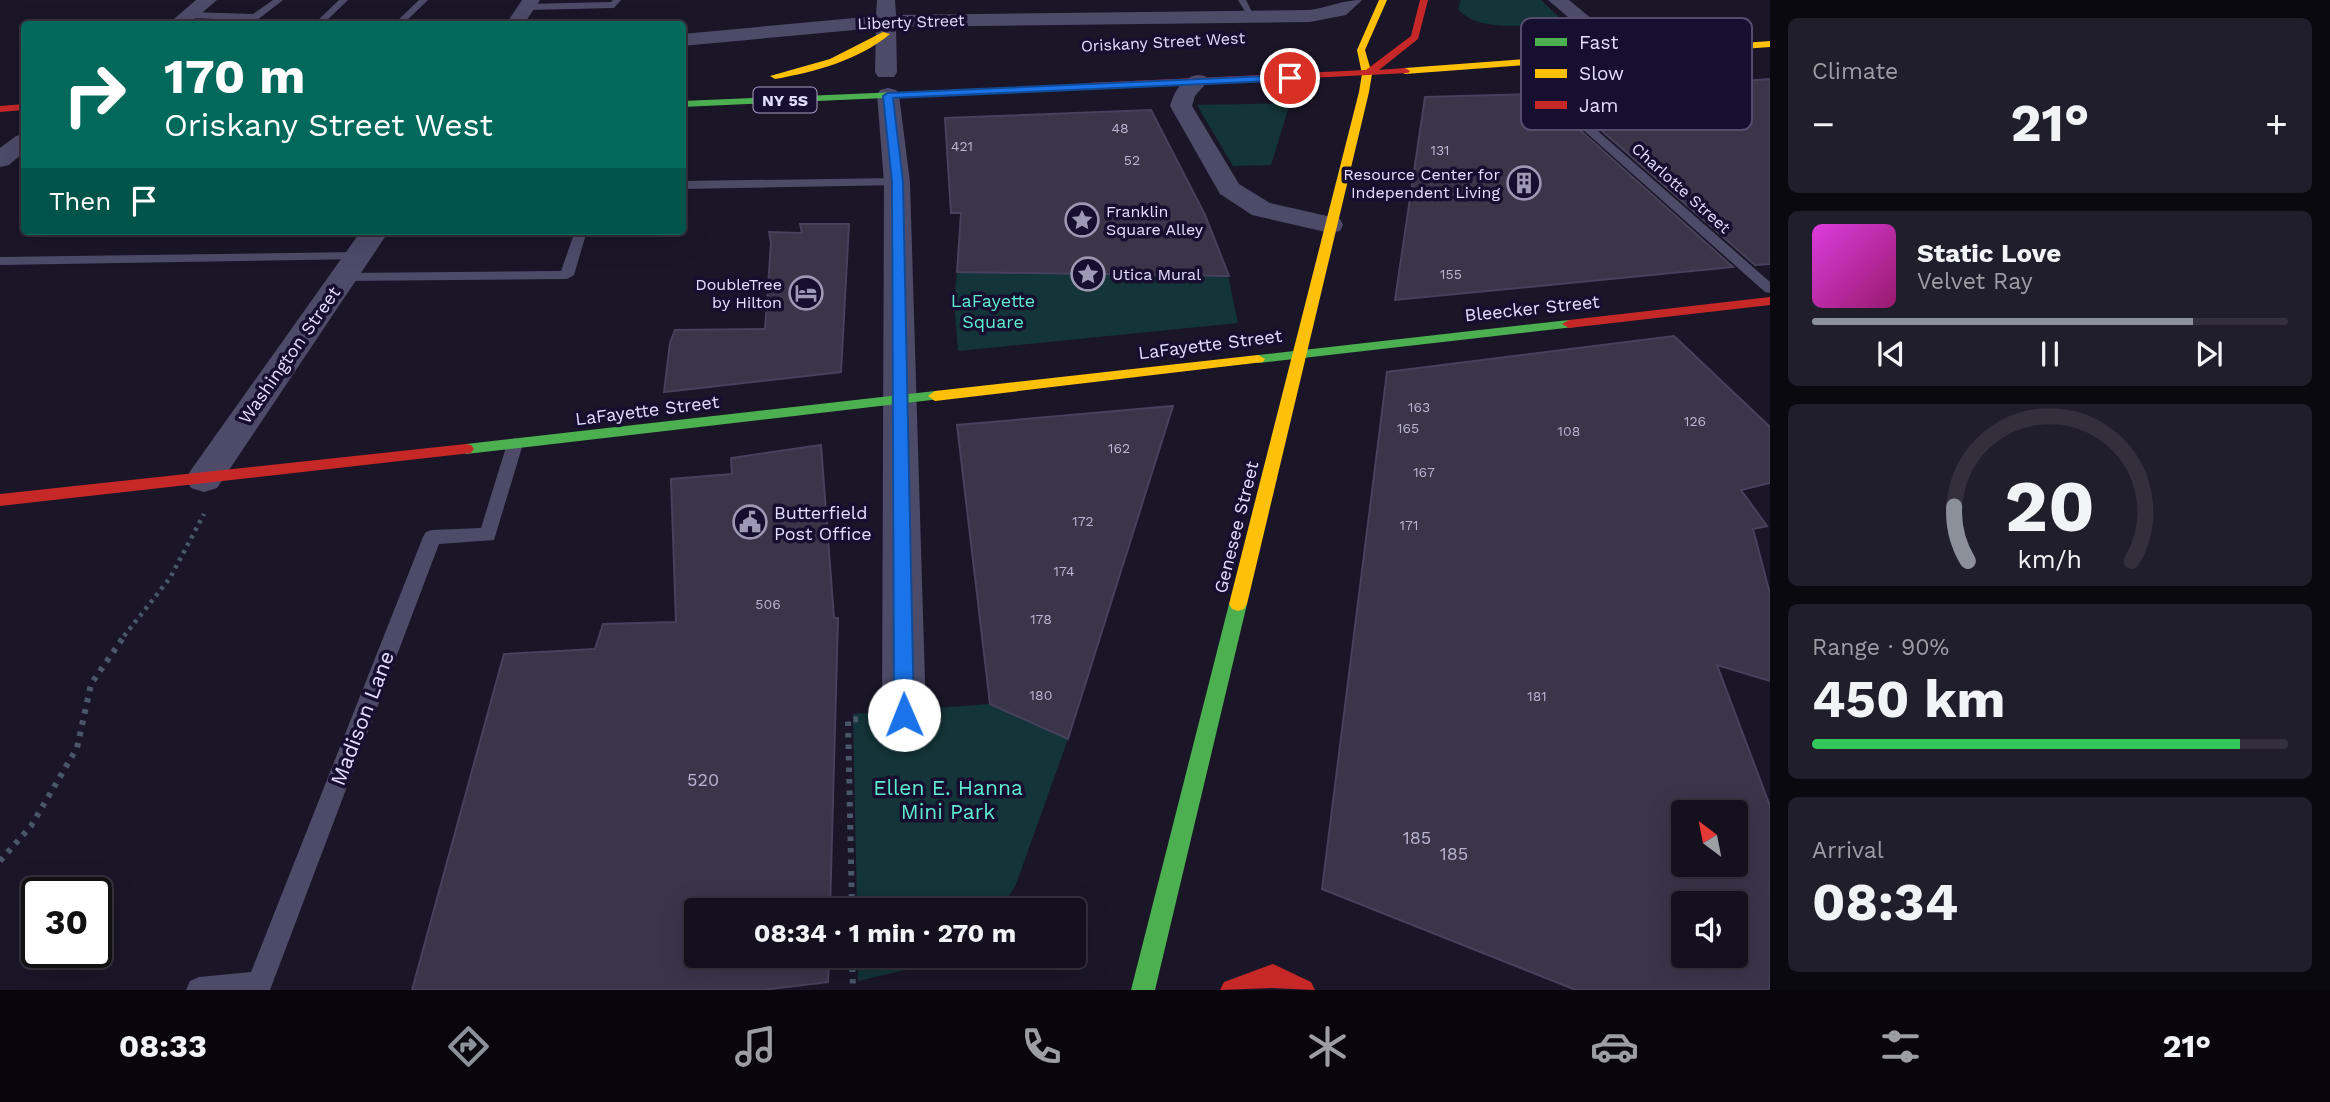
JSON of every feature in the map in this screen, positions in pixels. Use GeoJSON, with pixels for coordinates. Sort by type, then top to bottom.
{"type":"FeatureCollection","features":[{"type":"Feature","properties":{"kind":"main road"},"geometry":{"type":"LineString","coordinates":[[1355,51],[1383,0]]}},
{"type":"Feature","properties":{"kind":"main road"},"geometry":{"type":"LineString","coordinates":[[1367,74],[1415,37],[1424,0]]}},
{"type":"Feature","properties":{"kind":"main road","name":"NY 5S"},"geometry":{"type":"LineString","coordinates":[[844,74],[768,76],[813,70],[840,61],[886,28]]}},
{"type":"Feature","properties":{"kind":"main road","name":"NY 5S"},"geometry":{"type":"LineString","coordinates":[[1752,45],[1770,44]]}},
{"type":"Feature","properties":{"kind":"main road"},"geometry":{"type":"LineString","coordinates":[[1355,51],[1428,46]]}},
{"type":"Feature","properties":{"kind":"main road","name":"Genesee Street"},"geometry":{"type":"LineString","coordinates":[[1143,990],[1367,74],[1355,51]]}},
{"type":"Feature","properties":{"kind":"main road","name":"NY 5S"},"geometry":{"type":"LineString","coordinates":[[686,104],[745,101],[882,80],[1197,81],[1367,74],[1521,63]]}},
{"type":"Feature","properties":{"kind":"main road","name":"NY 5S"},"geometry":{"type":"LineString","coordinates":[[882,80],[908,71]]}},
{"type":"Feature","properties":{"kind":"main road"},"geometry":{"type":"LineString","coordinates":[[745,101],[882,80]]}},
{"type":"Feature","properties":{"kind":"main road"},"geometry":{"type":"LineString","coordinates":[[0,109],[21,107]]}},
{"type":"Feature","properties":{"kind":"main road","name":"Bleecker Street"},"geometry":{"type":"LineString","coordinates":[[1298,353],[1770,301]]}},
{"type":"Feature","properties":{"kind":"main road","name":"LaFayette Street"},"geometry":{"type":"LineString","coordinates":[[0,500],[207,492],[515,444],[1298,353]]}},
{"type":"Feature","properties":{"kind":"main road"},"geometry":{"type":"LineString","coordinates":[[1232,990],[1273,976],[1303,990]]}},
{"type":"Feature","properties":{"kind":"street"},"geometry":{"type":"LineString","coordinates":[[182,20],[208,0]]}},
{"type":"Feature","properties":{"kind":"street"},"geometry":{"type":"LineString","coordinates":[[886,0],[882,80],[897,182],[904,715]]}},
{"type":"Feature","properties":{"kind":"street","name":"Liberty Street"},"geometry":{"type":"LineString","coordinates":[[686,40],[886,28],[1135,8],[1247,8],[1310,16],[1339,11],[1353,0]]}},
{"type":"Feature","properties":{"kind":"street"},"geometry":{"type":"LineString","coordinates":[[1557,0],[1584,18]]}},
{"type":"Feature","properties":{"kind":"street"},"geometry":{"type":"LineString","coordinates":[[517,21],[529,3]]}},
{"type":"Feature","properties":{"kind":"street"},"geometry":{"type":"LineString","coordinates":[[1197,81],[1184,94],[1181,106],[1228,189],[1261,209],[1330,225]]}},
{"type":"Feature","properties":{"kind":"street"},"geometry":{"type":"LineString","coordinates":[[0,160],[20,132]]}},
{"type":"Feature","properties":{"kind":"street","name":"Washington Street"},"geometry":{"type":"LineString","coordinates":[[207,492],[359,255]]}},
{"type":"Feature","properties":{"kind":"lane"},"geometry":{"type":"LineString","coordinates":[[250,21],[279,0]]}},
{"type":"Feature","properties":{"kind":"lane"},"geometry":{"type":"LineString","coordinates":[[321,21],[344,0]]}},
{"type":"Feature","properties":{"kind":"lane"},"geometry":{"type":"LineString","coordinates":[[401,21],[424,0]]}},
{"type":"Feature","properties":{"kind":"lane"},"geometry":{"type":"LineString","coordinates":[[529,3],[614,5],[617,0]]}},
{"type":"Feature","properties":{"kind":"lane"},"geometry":{"type":"LineString","coordinates":[[182,20],[255,17]]}},
{"type":"Feature","properties":{"kind":"lane","name":"Charlotte Street"},"geometry":{"type":"LineString","coordinates":[[1590,130],[1770,289]]}},
{"type":"Feature","properties":{"kind":"lane"},"geometry":{"type":"LineString","coordinates":[[686,185],[897,182]]}},
{"type":"Feature","properties":{"kind":"lane"},"geometry":{"type":"LineString","coordinates":[[0,261],[359,255],[567,275],[580,235]]}},
{"type":"Feature","properties":{"kind":"lane","name":"Madison Lane"},"geometry":{"type":"LineString","coordinates":[[199,990],[259,984],[432,537],[488,535],[515,444]]}},
{"type":"Feature","properties":{"kind":"path"},"geometry":{"type":"LineString","coordinates":[[0,862],[31,826],[77,748],[91,684],[139,614],[170,578],[207,492]]}},
{"type":"Feature","properties":{"kind":"path"},"geometry":{"type":"LineString","coordinates":[[852,898],[848,720],[904,715]]}},
{"type":"Feature","properties":{"kind":"path"},"geometry":{"type":"LineString","coordinates":[[852,968],[853,990]]}},
{"type":"Feature","properties":{"kind":"green space"},"geometry":{"type":"Polygon","coordinates":[[[1461,0],[1541,0],[1560,18],[1521,18],[1521,26],[1492,25],[1467,17],[1458,9],[1461,0]]]}},
{"type":"Feature","properties":{"kind":"green space"},"geometry":{"type":"Polygon","coordinates":[[[1290,103],[1271,165],[1233,166],[1197,105],[1290,103]]]}},
{"type":"Feature","properties":{"kind":"green space","name":"LaFayette Square"},"geometry":{"type":"Polygon","coordinates":[[[957,272],[1228,276],[1238,323],[958,351],[954,301],[957,272]]]}},
{"type":"Feature","properties":{"kind":"green space","name":"Ellen E. Hanna Mini Park"},"geometry":{"type":"Polygon","coordinates":[[[990,704],[1068,739],[1015,887],[1007,898],[857,898],[853,714],[990,704]]]}},
{"type":"Feature","properties":{"kind":"green space"},"geometry":{"type":"Polygon","coordinates":[[[858,968],[914,968],[858,981],[858,968]]]}},
{"type":"Feature","properties":{"kind":"building"},"geometry":{"type":"Polygon","coordinates":[[[1770,79],[1770,264],[1755,265],[1601,130],[1752,130],[1752,80],[1770,79]]]}},
{"type":"Feature","properties":{"kind":"building","name":"Resource Center for Independent Living"},"geometry":{"type":"Polygon","coordinates":[[[1521,94],[1521,130],[1580,130],[1733,267],[1395,300],[1425,97],[1521,94]]]}},
{"type":"Feature","properties":{"kind":"building"},"geometry":{"type":"Polygon","coordinates":[[[1151,110],[1205,215],[1229,276],[957,272],[961,213],[951,213],[945,118],[1151,110]]]}},
{"type":"Feature","properties":{"kind":"building","name":"DoubleTree by Hilton"},"geometry":{"type":"Polygon","coordinates":[[[800,224],[849,224],[841,372],[664,392],[670,343],[675,330],[765,329],[771,243],[769,232],[802,233],[800,224]]]}},
{"type":"Feature","properties":{"kind":"building"},"geometry":{"type":"Polygon","coordinates":[[[1674,336],[1770,427],[1770,483],[1741,490],[1767,526],[1753,529],[1770,594],[1770,681],[1717,665],[1770,806],[1770,990],[1576,990],[1322,889],[1387,372],[1674,336]]]}},
{"type":"Feature","properties":{"kind":"building"},"geometry":{"type":"Polygon","coordinates":[[[1173,406],[1068,739],[990,704],[957,425],[1173,406]]]}},
{"type":"Feature","properties":{"kind":"building"},"geometry":{"type":"Polygon","coordinates":[[[821,445],[834,618],[838,618],[830,898],[684,898],[684,968],[829,968],[828,982],[762,990],[412,990],[504,654],[595,649],[603,624],[676,622],[671,479],[732,474],[731,458],[821,445]]]}},
{"type":"Feature","properties":{"kind":"traffic: fast"},"geometry":{"type":"LineString","coordinates":[[686,104],[1087,86]]}},
{"type":"Feature","properties":{"kind":"traffic: fast"},"geometry":{"type":"LineString","coordinates":[[1258,359],[1569,324]]}},
{"type":"Feature","properties":{"kind":"traffic: fast"},"geometry":{"type":"LineString","coordinates":[[466,449],[935,396]]}},
{"type":"Feature","properties":{"kind":"traffic: fast"},"geometry":{"type":"LineString","coordinates":[[1143,990],[1238,604]]}},
{"type":"Feature","properties":{"kind":"traffic: slow"},"geometry":{"type":"LineString","coordinates":[[1238,604],[1364,92],[1367,74],[1361,50],[1383,0]]}},
{"type":"Feature","properties":{"kind":"traffic: slow"},"geometry":{"type":"LineString","coordinates":[[775,76],[807,70],[833,61],[886,34]]}},
{"type":"Feature","properties":{"kind":"traffic: slow"},"geometry":{"type":"LineString","coordinates":[[1752,45],[1770,44]]}},
{"type":"Feature","properties":{"kind":"traffic: slow"},"geometry":{"type":"LineString","coordinates":[[1405,71],[1521,62]]}},
{"type":"Feature","properties":{"kind":"traffic: slow"},"geometry":{"type":"LineString","coordinates":[[935,396],[1258,359]]}},
{"type":"Feature","properties":{"kind":"traffic: jam"},"geometry":{"type":"LineString","coordinates":[[1367,74],[1415,37],[1424,0]]}},
{"type":"Feature","properties":{"kind":"traffic: jam"},"geometry":{"type":"LineString","coordinates":[[1087,86],[1405,71]]}},
{"type":"Feature","properties":{"kind":"traffic: jam"},"geometry":{"type":"LineString","coordinates":[[0,109],[21,107]]}},
{"type":"Feature","properties":{"kind":"traffic: jam"},"geometry":{"type":"LineString","coordinates":[[1569,324],[1770,301]]}},
{"type":"Feature","properties":{"kind":"traffic: jam"},"geometry":{"type":"LineString","coordinates":[[0,500],[466,449]]}},
{"type":"Feature","properties":{"kind":"traffic: jam"},"geometry":{"type":"LineString","coordinates":[[1232,990],[1273,976],[1303,990]]}},
{"type":"Feature","properties":{"kind":"place","name":"Resource Center for Independent Living"},"geometry":{"type":"Point","coordinates":[1524,183]}},
{"type":"Feature","properties":{"kind":"place","name":"Franklin Square Alley"},"geometry":{"type":"Point","coordinates":[1082,220]}},
{"type":"Feature","properties":{"kind":"place","name":"Utica Mural"},"geometry":{"type":"Point","coordinates":[1088,274]}},
{"type":"Feature","properties":{"kind":"place","name":"DoubleTree by Hilton"},"geometry":{"type":"Point","coordinates":[806,293]}},
{"type":"Feature","properties":{"kind":"place","name":"Butterfield Post Office"},"geometry":{"type":"Point","coordinates":[750,522]}},
{"type":"Feature","properties":{"kind":"route"},"geometry":{"type":"LineString","coordinates":[[904,715],[897,182],[888,96],[1290,78]]}}]}
